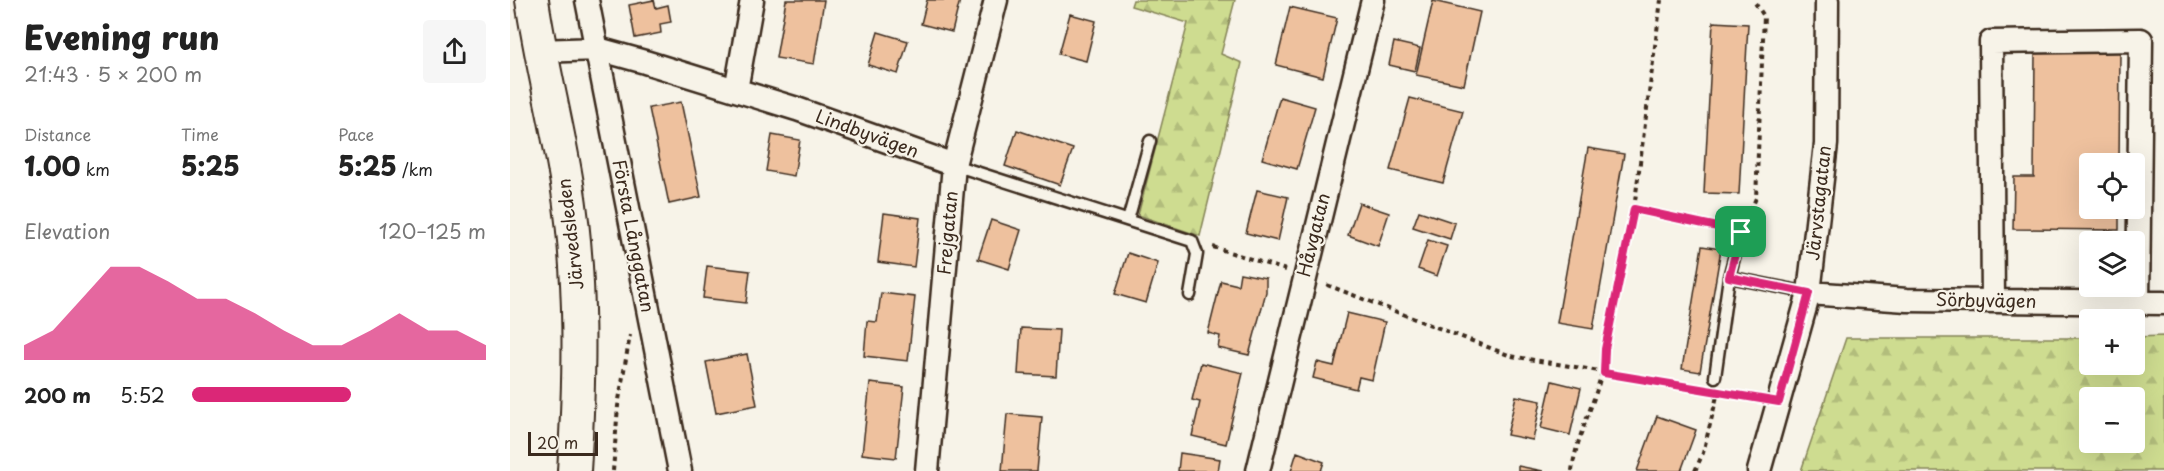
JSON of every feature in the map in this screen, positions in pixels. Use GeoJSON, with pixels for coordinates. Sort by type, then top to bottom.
{"type":"FeatureCollection","features":[{"type":"Feature","properties":{"kind":"main road","name":"Järvedsleden"},"geometry":{"type":"LineString","coordinates":[[532,0],[539,51],[567,184],[578,299],[574,471]]}},
{"type":"Feature","properties":{"kind":"street","name":"Första Långgatan"},"geometry":{"type":"LineString","coordinates":[[587,0],[680,471]]}},
{"type":"Feature","properties":{"kind":"street"},"geometry":{"type":"LineString","coordinates":[[736,90],[752,0]]}},
{"type":"Feature","properties":{"kind":"street","name":"Frejgatan"},"geometry":{"type":"LineString","coordinates":[[927,471],[954,165],[996,0]]}},
{"type":"Feature","properties":{"kind":"street","name":"Håvgatan"},"geometry":{"type":"LineString","coordinates":[[1258,471],[1373,0]]}},
{"type":"Feature","properties":{"kind":"street","name":"Järvstagatan"},"geometry":{"type":"LineString","coordinates":[[1759,471],[1809,293],[1826,144],[1827,0]]}},
{"type":"Feature","properties":{"kind":"street"},"geometry":{"type":"LineString","coordinates":[[1994,301],[1991,42],[2140,40],[2138,303]]}},
{"type":"Feature","properties":{"kind":"street","name":"Lindbyvägen"},"geometry":{"type":"LineString","coordinates":[[539,51],[598,49],[736,90],[954,165]]}},
{"type":"Feature","properties":{"kind":"street","name":"Sörbyvägen"},"geometry":{"type":"LineString","coordinates":[[1809,293],[1907,300],[2164,303]]}},
{"type":"Feature","properties":{"kind":"lane"},"geometry":{"type":"LineString","coordinates":[[1128,220],[1150,141]]}},
{"type":"Feature","properties":{"kind":"lane","name":"Lindbyvägen"},"geometry":{"type":"LineString","coordinates":[[954,165],[1192,241]]}},
{"type":"Feature","properties":{"kind":"lane"},"geometry":{"type":"LineString","coordinates":[[1715,377],[1729,277],[1741,232]]}},
{"type":"Feature","properties":{"kind":"lane"},"geometry":{"type":"LineString","coordinates":[[1190,295],[1197,254],[1192,241]]}},
{"type":"Feature","properties":{"kind":"lane"},"geometry":{"type":"LineString","coordinates":[[1729,277],[1809,293]]}},
{"type":"Feature","properties":{"kind":"path"},"geometry":{"type":"LineString","coordinates":[[1572,471],[1574,452],[1604,373],[1605,349],[1634,209],[1661,0]]}},
{"type":"Feature","properties":{"kind":"path"},"geometry":{"type":"LineString","coordinates":[[1634,209],[1741,232],[1755,198],[1764,16],[1754,0]]}},
{"type":"Feature","properties":{"kind":"path"},"geometry":{"type":"LineString","coordinates":[[1192,241],[1304,276],[1511,356],[1779,402]]}},
{"type":"Feature","properties":{"kind":"path"},"geometry":{"type":"LineString","coordinates":[[613,471],[618,406],[631,328]]}},
{"type":"Feature","properties":{"kind":"path"},"geometry":{"type":"LineString","coordinates":[[1695,471],[1703,453],[1718,392]]}},
{"type":"Feature","properties":{"kind":"green space"},"geometry":{"type":"Polygon","coordinates":[[[1133,0],[1235,0],[1221,54],[1242,63],[1200,236],[1138,215],[1188,23],[1131,6],[1133,0]]]}},
{"type":"Feature","properties":{"kind":"green space"},"geometry":{"type":"Polygon","coordinates":[[[2164,336],[2164,471],[1801,471],[1846,338],[2079,338],[2079,375],[2145,375],[2145,337],[2164,336]]]}},
{"type":"Feature","properties":{"kind":"building"},"geometry":{"type":"Polygon","coordinates":[[[654,0],[656,8],[668,5],[671,22],[660,24],[661,33],[635,38],[629,5],[654,0]]]}},
{"type":"Feature","properties":{"kind":"building"},"geometry":{"type":"Polygon","coordinates":[[[786,0],[824,0],[814,64],[776,58],[786,0]]]}},
{"type":"Feature","properties":{"kind":"building"},"geometry":{"type":"Polygon","coordinates":[[[927,0],[960,0],[952,32],[921,24],[927,0]]]}},
{"type":"Feature","properties":{"kind":"building"},"geometry":{"type":"Polygon","coordinates":[[[1433,1],[1480,12],[1464,85],[1416,75],[1433,1]]]}},
{"type":"Feature","properties":{"kind":"building"},"geometry":{"type":"Polygon","coordinates":[[[1290,7],[1337,18],[1323,77],[1276,65],[1290,7]]]}},
{"type":"Feature","properties":{"kind":"building"},"geometry":{"type":"Polygon","coordinates":[[[1070,14],[1096,21],[1086,61],[1059,54],[1070,14]]]}},
{"type":"Feature","properties":{"kind":"building"},"geometry":{"type":"Polygon","coordinates":[[[1713,22],[1748,24],[1739,194],[1704,193],[1713,22]]]}},
{"type":"Feature","properties":{"kind":"building"},"geometry":{"type":"Polygon","coordinates":[[[878,32],[908,41],[898,74],[868,65],[878,32]]]}},
{"type":"Feature","properties":{"kind":"building"},"geometry":{"type":"Polygon","coordinates":[[[1394,42],[1420,48],[1415,71],[1389,65],[1394,42]]]}},
{"type":"Feature","properties":{"kind":"building"},"geometry":{"type":"Polygon","coordinates":[[[2035,51],[2120,51],[2119,153],[2079,153],[2079,219],[2119,219],[2119,230],[2013,229],[2014,177],[2034,177],[2035,51]]]}},
{"type":"Feature","properties":{"kind":"building"},"geometry":{"type":"Polygon","coordinates":[[[1280,97],[1315,107],[1297,169],[1262,159],[1280,97]]]}},
{"type":"Feature","properties":{"kind":"building"},"geometry":{"type":"Polygon","coordinates":[[[1410,98],[1463,111],[1443,183],[1390,170],[1410,98]]]}},
{"type":"Feature","properties":{"kind":"building"},"geometry":{"type":"Polygon","coordinates":[[[681,102],[701,197],[669,204],[649,108],[681,102]]]}},
{"type":"Feature","properties":{"kind":"building"},"geometry":{"type":"Polygon","coordinates":[[[1017,130],[1073,149],[1060,185],[1005,166],[1017,130]]]}},
{"type":"Feature","properties":{"kind":"building"},"geometry":{"type":"Polygon","coordinates":[[[772,135],[800,140],[794,176],[766,171],[772,135]]]}},
{"type":"Feature","properties":{"kind":"building"},"geometry":{"type":"Polygon","coordinates":[[[1588,148],[1624,154],[1593,329],[1557,323],[1588,148]]]}},
{"type":"Feature","properties":{"kind":"building"},"geometry":{"type":"Polygon","coordinates":[[[1257,190],[1288,197],[1278,241],[1246,233],[1257,190]]]}},
{"type":"Feature","properties":{"kind":"building"},"geometry":{"type":"Polygon","coordinates":[[[1359,203],[1389,213],[1378,246],[1348,235],[1359,203]]]}},
{"type":"Feature","properties":{"kind":"building"},"geometry":{"type":"Polygon","coordinates":[[[1419,211],[1455,223],[1450,239],[1413,227],[1419,211]]]}},
{"type":"Feature","properties":{"kind":"building"},"geometry":{"type":"Polygon","coordinates":[[[884,213],[920,218],[914,267],[878,262],[884,213]]]}},
{"type":"Feature","properties":{"kind":"building"},"geometry":{"type":"Polygon","coordinates":[[[991,220],[1021,230],[1009,269],[978,259],[991,220]]]}},
{"type":"Feature","properties":{"kind":"building"},"geometry":{"type":"Polygon","coordinates":[[[1428,240],[1447,246],[1437,276],[1418,269],[1428,240]]]}},
{"type":"Feature","properties":{"kind":"building"},"geometry":{"type":"Polygon","coordinates":[[[1702,246],[1721,249],[1700,372],[1682,369],[1702,246]]]}},
{"type":"Feature","properties":{"kind":"building"},"geometry":{"type":"Polygon","coordinates":[[[1128,253],[1158,263],[1146,303],[1115,294],[1128,253]]]}},
{"type":"Feature","properties":{"kind":"building"},"geometry":{"type":"Polygon","coordinates":[[[707,266],[750,271],[746,303],[703,298],[707,266]]]}},
{"type":"Feature","properties":{"kind":"building"},"geometry":{"type":"Polygon","coordinates":[[[1240,273],[1266,278],[1266,292],[1249,355],[1218,348],[1220,336],[1208,333],[1221,281],[1238,285],[1240,273]]]}},
{"type":"Feature","properties":{"kind":"building"},"geometry":{"type":"Polygon","coordinates":[[[881,293],[915,297],[908,361],[864,356],[867,321],[877,322],[881,293]]]}},
{"type":"Feature","properties":{"kind":"building"},"geometry":{"type":"Polygon","coordinates":[[[1347,313],[1385,322],[1372,380],[1359,377],[1356,389],[1313,378],[1317,362],[1334,366],[1347,313]]]}},
{"type":"Feature","properties":{"kind":"building"},"geometry":{"type":"Polygon","coordinates":[[[1021,328],[1059,330],[1056,376],[1018,374],[1021,328]]]}},
{"type":"Feature","properties":{"kind":"building"},"geometry":{"type":"Polygon","coordinates":[[[747,354],[757,405],[716,413],[706,362],[747,354]]]}},
{"type":"Feature","properties":{"kind":"building"},"geometry":{"type":"Polygon","coordinates":[[[1201,363],[1243,373],[1226,444],[1192,436],[1200,402],[1192,400],[1201,363]]]}},
{"type":"Feature","properties":{"kind":"building"},"geometry":{"type":"Polygon","coordinates":[[[1552,381],[1581,388],[1570,435],[1541,428],[1552,381]]]}},
{"type":"Feature","properties":{"kind":"building"},"geometry":{"type":"Polygon","coordinates":[[[870,383],[904,387],[896,458],[862,454],[870,383]]]}},
{"type":"Feature","properties":{"kind":"building"},"geometry":{"type":"Polygon","coordinates":[[[1516,396],[1541,401],[1533,440],[1507,435],[1516,396]]]}},
{"type":"Feature","properties":{"kind":"building"},"geometry":{"type":"Polygon","coordinates":[[[1007,414],[1042,417],[1037,471],[1002,471],[1007,414]]]}},
{"type":"Feature","properties":{"kind":"building"},"geometry":{"type":"Polygon","coordinates":[[[1657,416],[1696,430],[1681,471],[1637,471],[1657,416]]]}},
{"type":"Feature","properties":{"kind":"building"},"geometry":{"type":"Polygon","coordinates":[[[1297,452],[1324,462],[1321,471],[1291,471],[1297,452]]]}},
{"type":"Feature","properties":{"kind":"building"},"geometry":{"type":"Polygon","coordinates":[[[1180,453],[1220,459],[1218,471],[1178,471],[1180,453]]]}},
{"type":"Feature","properties":{"kind":"building"},"geometry":{"type":"Polygon","coordinates":[[[1518,466],[1543,471],[1518,471],[1518,466]]]}},
{"type":"Feature","properties":{"kind":"route"},"geometry":{"type":"LineString","coordinates":[[1634,209],[1741,232],[1729,277],[1809,293],[1779,402],[1604,373],[1605,349],[1634,209]]}}]}
